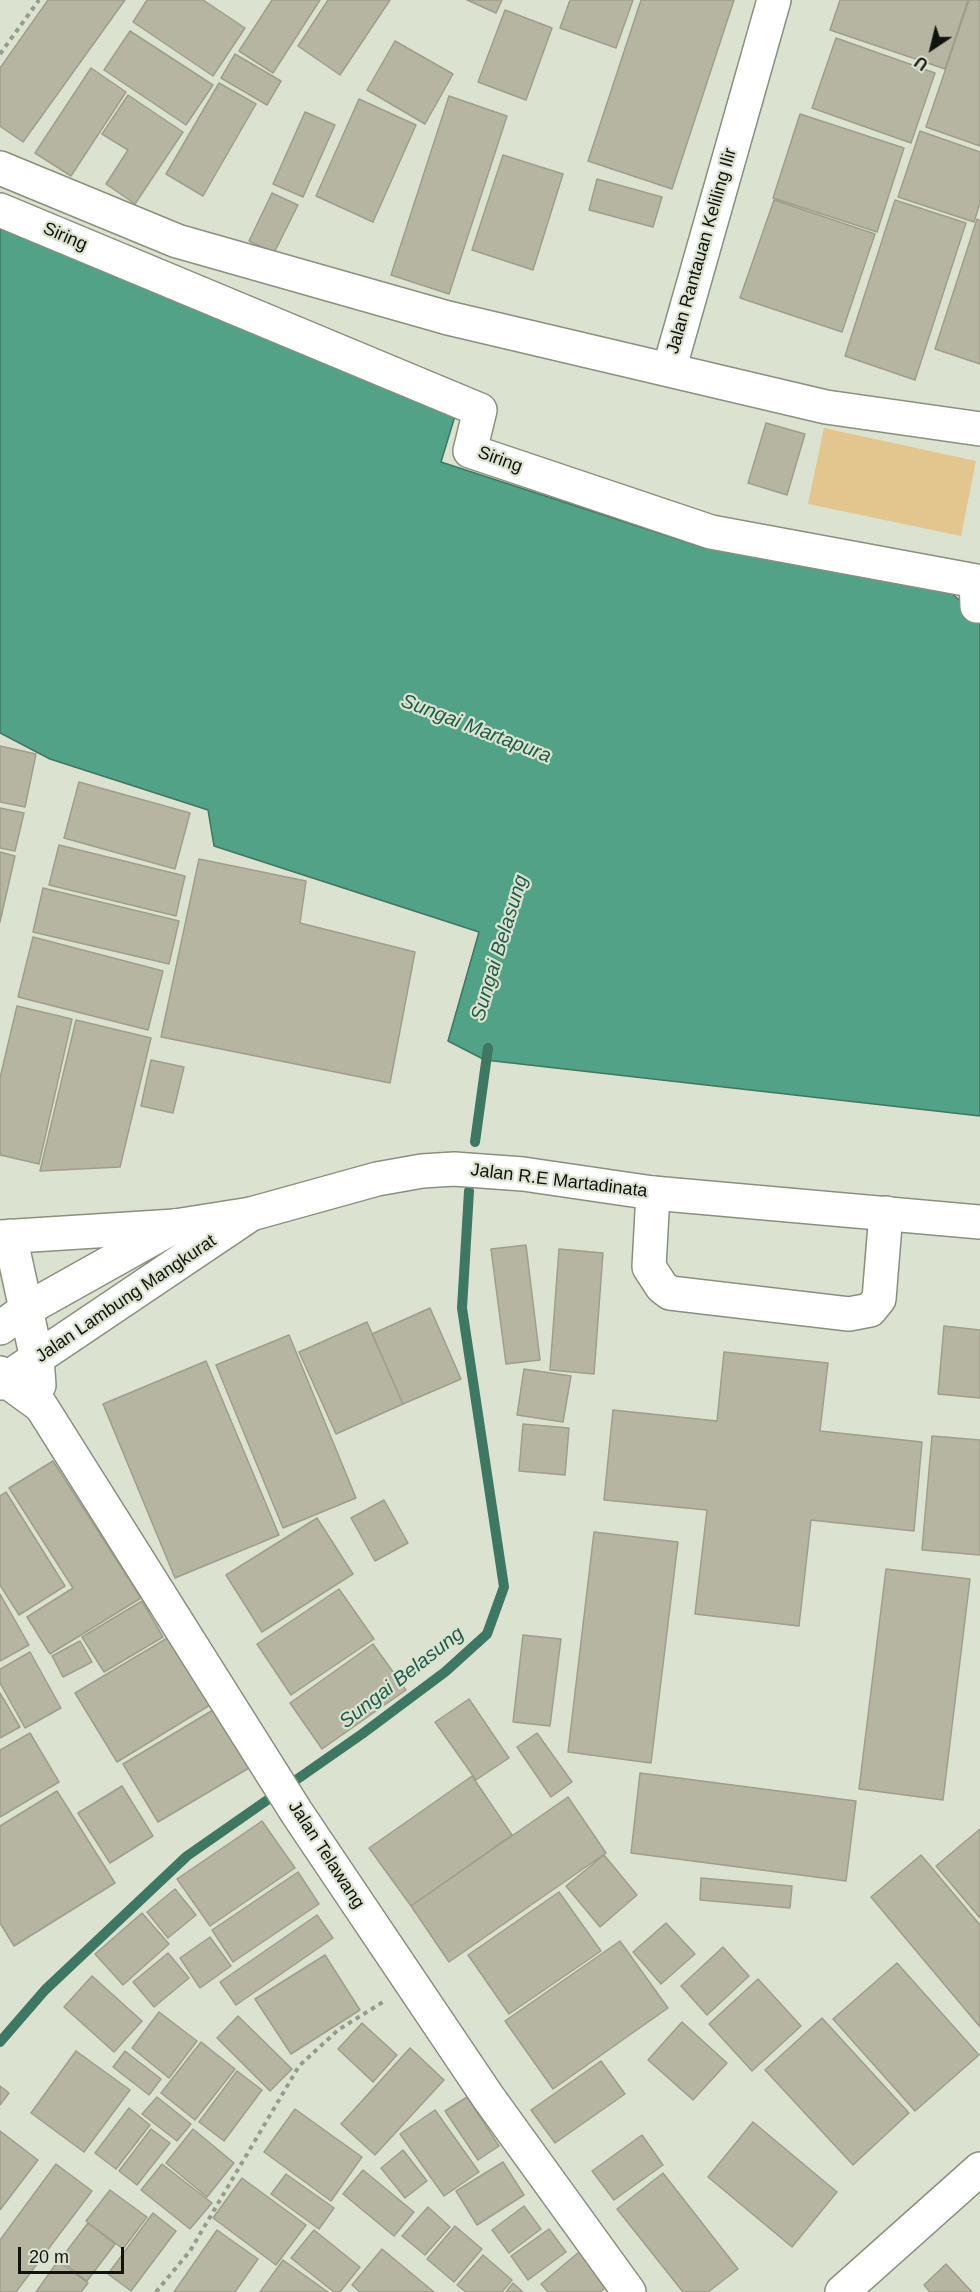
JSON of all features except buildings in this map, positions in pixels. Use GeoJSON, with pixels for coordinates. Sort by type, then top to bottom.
{"type":"FeatureCollection","features":[{"type":"Feature","properties":{"kind":"main road","name":"Jalan Rantauan Keliling Ilir"},"geometry":{"type":"LineString","coordinates":[[774,0],[669,370],[826,407],[980,429]]}},
{"type":"Feature","properties":{"kind":"main road"},"geometry":{"type":"LineString","coordinates":[[0,168],[177,242],[448,318],[669,370]]}},
{"type":"Feature","properties":{"kind":"main road","name":"Siring"},"geometry":{"type":"LineString","coordinates":[[0,210],[480,410],[470,451],[711,532],[976,581],[977,606],[980,606]]}},
{"type":"Feature","properties":{"kind":"main road","name":"Jalan R.E Martadinata"},"geometry":{"type":"LineString","coordinates":[[5,1237],[175,1226],[251,1214],[377,1179],[422,1171],[454,1169],[524,1174],[653,1193],[980,1222]]}},
{"type":"Feature","properties":{"kind":"main road"},"geometry":{"type":"LineString","coordinates":[[653,1193],[650,1267],[662,1287],[670,1293],[849,1314],[870,1310],[879,1299],[886,1213]]}},
{"type":"Feature","properties":{"kind":"main road","name":"Jalan Lambung Mangkurat"},"geometry":{"type":"LineString","coordinates":[[2,1379],[37,1359],[251,1214]]}},
{"type":"Feature","properties":{"kind":"main road","name":"Jalan Lambung Mangkurat"},"geometry":{"type":"LineString","coordinates":[[13,1319],[175,1226]]}},
{"type":"Feature","properties":{"kind":"main road","name":"Jalan Telawang"},"geometry":{"type":"LineString","coordinates":[[5,1237],[13,1319],[37,1359],[41,1406]]}},
{"type":"Feature","properties":{"kind":"main road","name":"Jalan Telawang"},"geometry":{"type":"LineString","coordinates":[[2,1379],[41,1406],[297,1813],[488,2097],[629,2292]]}},
{"type":"Feature","properties":{"kind":"main road"},"geometry":{"type":"LineString","coordinates":[[842,2292],[980,2169]]}},
{"type":"Feature","properties":{"kind":"path"},"geometry":{"type":"LineString","coordinates":[[0,54],[39,0]]}},
{"type":"Feature","properties":{"kind":"path"},"geometry":{"type":"LineString","coordinates":[[156,2292],[190,2251],[300,2066],[338,2030],[412,1984]]}},
{"type":"Feature","properties":{"kind":"shaded area"},"geometry":{"type":"Polygon","coordinates":[[[824,428],[976,461],[961,536],[808,504],[824,428]]]}},
{"type":"Feature","properties":{"kind":"water","name":"Sungai Martapura"},"geometry":{"type":"Polygon","coordinates":[[[0,226],[455,416],[441,462],[705,548],[950,592],[964,604],[966,619],[980,620],[980,1116],[485,1060],[448,1041],[479,932],[214,846],[208,810],[50,759],[0,733],[0,226]]]}},
{"type":"Feature","properties":{"kind":"waterway","name":"Sungai Belasung"},"geometry":{"type":"LineString","coordinates":[[475,1142],[488,1048]]}},
{"type":"Feature","properties":{"kind":"waterway","name":"Sungai Belasung"},"geometry":{"type":"LineString","coordinates":[[0,2042],[45,1990],[187,1856],[362,1734],[445,1672],[487,1634],[504,1587],[462,1308],[469,1191]]}}]}
